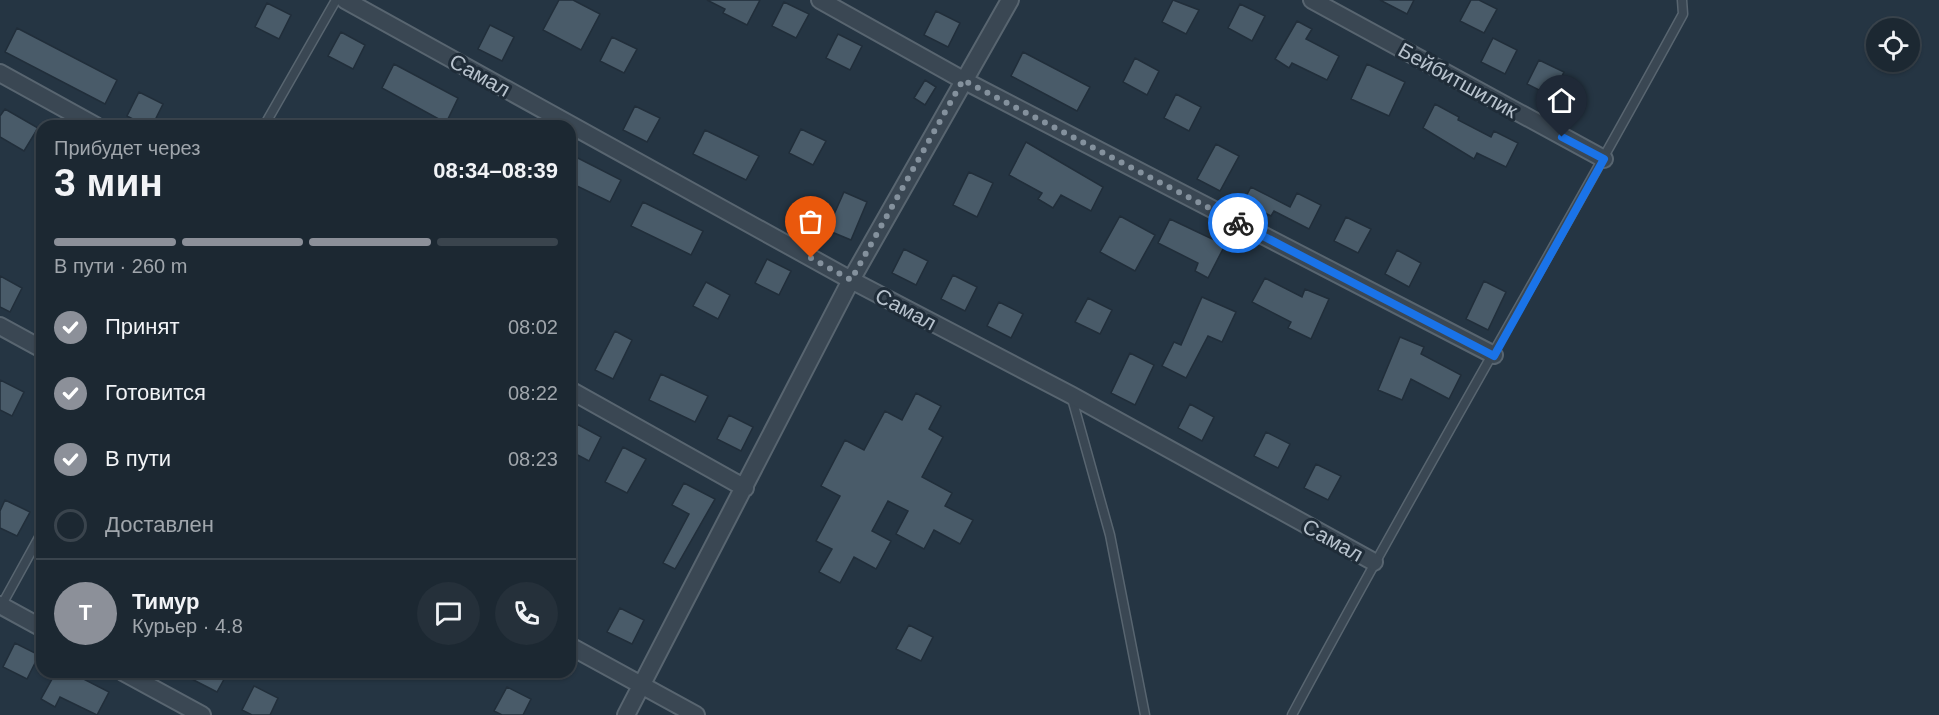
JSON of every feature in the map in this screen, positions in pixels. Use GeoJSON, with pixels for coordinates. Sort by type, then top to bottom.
{"type":"FeatureCollection","features":[{"type":"Feature","properties":{"kind":"street","name":"Самал"},"geometry":{"type":"LineString","coordinates":[[345,0],[562,120]]}},
{"type":"Feature","properties":{"kind":"street"},"geometry":{"type":"LineString","coordinates":[[820,0],[963,80],[1494,356]]}},
{"type":"Feature","properties":{"kind":"street"},"geometry":{"type":"LineString","coordinates":[[626,715],[851,280],[1010,0]]}},
{"type":"Feature","properties":{"kind":"street","name":"Бейбитшилик"},"geometry":{"type":"LineString","coordinates":[[1312,0],[1604,159]]}},
{"type":"Feature","properties":{"kind":"street"},"geometry":{"type":"LineString","coordinates":[[0,73],[85,120]]}},
{"type":"Feature","properties":{"kind":"street","name":"Самал"},"geometry":{"type":"LineString","coordinates":[[576,128],[851,280],[1071,395],[1374,562]]}},
{"type":"Feature","properties":{"kind":"street"},"geometry":{"type":"LineString","coordinates":[[0,326],[36,347]]}},
{"type":"Feature","properties":{"kind":"street"},"geometry":{"type":"LineString","coordinates":[[576,393],[745,488]]}},
{"type":"Feature","properties":{"kind":"street"},"geometry":{"type":"LineString","coordinates":[[0,606],[36,625]]}},
{"type":"Feature","properties":{"kind":"street"},"geometry":{"type":"LineString","coordinates":[[576,649],[696,715]]}},
{"type":"Feature","properties":{"kind":"street"},"geometry":{"type":"LineString","coordinates":[[134,678],[202,715]]}},
{"type":"Feature","properties":{"kind":"lane"},"geometry":{"type":"LineString","coordinates":[[267,120],[336,0]]}},
{"type":"Feature","properties":{"kind":"lane"},"geometry":{"type":"LineString","coordinates":[[1292,715],[1374,562],[1494,356],[1604,159],[1683,14],[1682,0]]}},
{"type":"Feature","properties":{"kind":"lane"},"geometry":{"type":"LineString","coordinates":[[1071,395],[1110,535],[1145,715]]}},
{"type":"Feature","properties":{"kind":"lane"},"geometry":{"type":"LineString","coordinates":[[0,606],[36,543]]}},
{"type":"Feature","properties":{"kind":"building"},"geometry":{"type":"Polygon","coordinates":[[[559,0],[573,0],[600,14],[581,50],[543,30],[559,0]]]}},
{"type":"Feature","properties":{"kind":"building"},"geometry":{"type":"Polygon","coordinates":[[[707,0],[760,0],[747,25],[723,13],[725,9],[707,0]]]}},
{"type":"Feature","properties":{"kind":"building"},"geometry":{"type":"Polygon","coordinates":[[[1173,0],[1199,10],[1186,34],[1162,22],[1173,0]]]}},
{"type":"Feature","properties":{"kind":"building"},"geometry":{"type":"Polygon","coordinates":[[[1380,0],[1414,0],[1407,14],[1380,0]]]}},
{"type":"Feature","properties":{"kind":"building"},"geometry":{"type":"Polygon","coordinates":[[[1471,0],[1479,0],[1497,9],[1484,33],[1460,21],[1471,0]]]}},
{"type":"Feature","properties":{"kind":"building"},"geometry":{"type":"Polygon","coordinates":[[[784,2],[809,14],[796,38],[772,26],[784,2]]]}},
{"type":"Feature","properties":{"kind":"building"},"geometry":{"type":"Polygon","coordinates":[[[267,3],[291,15],[279,39],[255,27],[267,3]]]}},
{"type":"Feature","properties":{"kind":"building"},"geometry":{"type":"Polygon","coordinates":[[[1240,4],[1265,16],[1252,41],[1228,28],[1240,4]]]}},
{"type":"Feature","properties":{"kind":"building"},"geometry":{"type":"Polygon","coordinates":[[[936,11],[960,23],[948,47],[924,35],[936,11]]]}},
{"type":"Feature","properties":{"kind":"building"},"geometry":{"type":"Polygon","coordinates":[[[1297,21],[1312,29],[1306,39],[1339,56],[1327,80],[1292,63],[1289,68],[1275,59],[1297,21]]]}},
{"type":"Feature","properties":{"kind":"building"},"geometry":{"type":"Polygon","coordinates":[[[490,25],[514,37],[502,61],[478,49],[490,25]]]}},
{"type":"Feature","properties":{"kind":"building"},"geometry":{"type":"Polygon","coordinates":[[[17,28],[117,80],[105,104],[5,52],[17,28]]]}},
{"type":"Feature","properties":{"kind":"building"},"geometry":{"type":"Polygon","coordinates":[[[341,32],[365,45],[353,69],[328,56],[341,32]]]}},
{"type":"Feature","properties":{"kind":"building"},"geometry":{"type":"Polygon","coordinates":[[[838,34],[862,46],[850,70],[826,58],[838,34]]]}},
{"type":"Feature","properties":{"kind":"building"},"geometry":{"type":"Polygon","coordinates":[[[612,37],[637,49],[624,73],[600,61],[612,37]]]}},
{"type":"Feature","properties":{"kind":"building"},"geometry":{"type":"Polygon","coordinates":[[[1493,38],[1517,50],[1505,74],[1481,62],[1493,38]]]}},
{"type":"Feature","properties":{"kind":"building"},"geometry":{"type":"Polygon","coordinates":[[[1023,52],[1090,87],[1077,111],[1011,76],[1023,52]]]}},
{"type":"Feature","properties":{"kind":"building"},"geometry":{"type":"Polygon","coordinates":[[[1135,58],[1159,71],[1147,95],[1123,82],[1135,58]]]}},
{"type":"Feature","properties":{"kind":"building"},"geometry":{"type":"Polygon","coordinates":[[[1539,60],[1564,72],[1551,96],[1527,84],[1539,60]]]}},
{"type":"Feature","properties":{"kind":"building"},"geometry":{"type":"Polygon","coordinates":[[[394,64],[458,98],[447,120],[441,120],[382,88],[394,64]]]}},
{"type":"Feature","properties":{"kind":"building"},"geometry":{"type":"Polygon","coordinates":[[[1367,64],[1405,82],[1389,116],[1351,99],[1367,64]]]}},
{"type":"Feature","properties":{"kind":"building"},"geometry":{"type":"Polygon","coordinates":[[[925,80],[936,87],[925,105],[914,98],[925,80]]]}},
{"type":"Feature","properties":{"kind":"building"},"geometry":{"type":"Polygon","coordinates":[[[139,92],[163,104],[155,120],[135,120],[127,116],[139,92]]]}},
{"type":"Feature","properties":{"kind":"building"},"geometry":{"type":"Polygon","coordinates":[[[1176,94],[1201,107],[1189,131],[1164,118],[1176,94]]]}},
{"type":"Feature","properties":{"kind":"building"},"geometry":{"type":"Polygon","coordinates":[[[1435,104],[1459,117],[1458,120],[1491,137],[1494,131],[1518,143],[1506,167],[1477,153],[1474,159],[1423,128],[1435,104]]]}},
{"type":"Feature","properties":{"kind":"building"},"geometry":{"type":"Polygon","coordinates":[[[635,106],[660,118],[647,142],[623,130],[635,106]]]}},
{"type":"Feature","properties":{"kind":"building"},"geometry":{"type":"Polygon","coordinates":[[[5,109],[36,127],[36,131],[24,151],[0,137],[0,116],[5,109]]]}},
{"type":"Feature","properties":{"kind":"building"},"geometry":{"type":"Polygon","coordinates":[[[801,129],[826,141],[813,165],[789,153],[801,129]]]}},
{"type":"Feature","properties":{"kind":"building"},"geometry":{"type":"Polygon","coordinates":[[[705,130],[759,156],[746,180],[693,154],[705,130]]]}},
{"type":"Feature","properties":{"kind":"building"},"geometry":{"type":"Polygon","coordinates":[[[1026,142],[1103,187],[1091,211],[1061,195],[1053,208],[1038,199],[1042,193],[1009,175],[1026,142]]]}},
{"type":"Feature","properties":{"kind":"building"},"geometry":{"type":"Polygon","coordinates":[[[1216,144],[1239,156],[1220,191],[1197,179],[1216,144]]]}},
{"type":"Feature","properties":{"kind":"building"},"geometry":{"type":"Polygon","coordinates":[[[576,157],[621,180],[610,202],[576,185],[576,157]]]}},
{"type":"Feature","properties":{"kind":"building"},"geometry":{"type":"Polygon","coordinates":[[[969,172],[993,183],[977,217],[953,205],[969,172]]]}},
{"type":"Feature","properties":{"kind":"building"},"geometry":{"type":"Polygon","coordinates":[[[1251,187],[1290,207],[1297,193],[1321,205],[1309,229],[1274,211],[1271,216],[1243,202],[1251,187]]]}},
{"type":"Feature","properties":{"kind":"building"},"geometry":{"type":"Polygon","coordinates":[[[844,192],[867,202],[851,240],[827,230],[844,192]]]}},
{"type":"Feature","properties":{"kind":"building"},"geometry":{"type":"Polygon","coordinates":[[[643,202],[703,231],[691,255],[631,226],[643,202]]]}},
{"type":"Feature","properties":{"kind":"building"},"geometry":{"type":"Polygon","coordinates":[[[1120,216],[1155,235],[1135,271],[1100,252],[1120,216]]]}},
{"type":"Feature","properties":{"kind":"building"},"geometry":{"type":"Polygon","coordinates":[[[1346,217],[1371,229],[1358,253],[1334,241],[1346,217]]]}},
{"type":"Feature","properties":{"kind":"building"},"geometry":{"type":"Polygon","coordinates":[[[1170,219],[1225,245],[1208,278],[1195,271],[1198,263],[1158,243],[1170,219]]]}},
{"type":"Feature","properties":{"kind":"building"},"geometry":{"type":"Polygon","coordinates":[[[904,249],[928,261],[916,285],[892,273],[904,249]]]}},
{"type":"Feature","properties":{"kind":"building"},"geometry":{"type":"Polygon","coordinates":[[[1397,250],[1421,263],[1409,287],[1385,274],[1397,250]]]}},
{"type":"Feature","properties":{"kind":"building"},"geometry":{"type":"Polygon","coordinates":[[[767,259],[791,271],[779,295],[755,283],[767,259]]]}},
{"type":"Feature","properties":{"kind":"building"},"geometry":{"type":"Polygon","coordinates":[[[953,275],[977,287],[965,311],[941,299],[953,275]]]}},
{"type":"Feature","properties":{"kind":"building"},"geometry":{"type":"Polygon","coordinates":[[[0,276],[22,288],[10,312],[0,307],[0,276]]]}},
{"type":"Feature","properties":{"kind":"building"},"geometry":{"type":"Polygon","coordinates":[[[1265,278],[1302,297],[1305,289],[1329,299],[1311,339],[1288,328],[1291,322],[1252,302],[1265,278]]]}},
{"type":"Feature","properties":{"kind":"building"},"geometry":{"type":"Polygon","coordinates":[[[1484,281],[1506,292],[1488,330],[1466,319],[1484,281]]]}},
{"type":"Feature","properties":{"kind":"building"},"geometry":{"type":"Polygon","coordinates":[[[706,282],[730,295],[718,319],[693,306],[706,282]]]}},
{"type":"Feature","properties":{"kind":"building"},"geometry":{"type":"Polygon","coordinates":[[[1202,297],[1236,312],[1222,342],[1208,336],[1186,378],[1162,366],[1174,342],[1181,345],[1202,297]]]}},
{"type":"Feature","properties":{"kind":"building"},"geometry":{"type":"Polygon","coordinates":[[[1088,298],[1112,310],[1100,334],[1075,322],[1088,298]]]}},
{"type":"Feature","properties":{"kind":"building"},"geometry":{"type":"Polygon","coordinates":[[[999,302],[1023,314],[1011,338],[987,326],[999,302]]]}},
{"type":"Feature","properties":{"kind":"building"},"geometry":{"type":"Polygon","coordinates":[[[615,331],[632,340],[613,379],[595,370],[615,331]]]}},
{"type":"Feature","properties":{"kind":"building"},"geometry":{"type":"Polygon","coordinates":[[[1400,337],[1424,347],[1421,354],[1461,375],[1449,399],[1411,379],[1402,400],[1378,390],[1400,337]]]}},
{"type":"Feature","properties":{"kind":"building"},"geometry":{"type":"Polygon","coordinates":[[[1130,353],[1154,365],[1135,405],[1111,393],[1130,353]]]}},
{"type":"Feature","properties":{"kind":"building"},"geometry":{"type":"Polygon","coordinates":[[[661,374],[708,396],[695,422],[649,400],[661,374]]]}},
{"type":"Feature","properties":{"kind":"building"},"geometry":{"type":"Polygon","coordinates":[[[0,380],[24,392],[12,416],[0,410],[0,380]]]}},
{"type":"Feature","properties":{"kind":"building"},"geometry":{"type":"Polygon","coordinates":[[[916,393],[941,406],[929,429],[943,437],[922,477],[952,493],[945,506],[973,520],[960,544],[934,530],[924,549],[896,534],[908,511],[888,501],[872,531],[891,541],[876,569],[854,557],[840,583],[819,572],[832,549],[816,541],[840,496],[821,486],[845,440],[864,450],[885,411],[902,420],[916,393]]]}},
{"type":"Feature","properties":{"kind":"building"},"geometry":{"type":"Polygon","coordinates":[[[1190,404],[1214,417],[1202,441],[1178,428],[1190,404]]]}},
{"type":"Feature","properties":{"kind":"building"},"geometry":{"type":"Polygon","coordinates":[[[729,415],[753,427],[741,451],[717,439],[729,415]]]}},
{"type":"Feature","properties":{"kind":"building"},"geometry":{"type":"Polygon","coordinates":[[[577,424],[601,437],[589,461],[576,454],[577,424]]]}},
{"type":"Feature","properties":{"kind":"building"},"geometry":{"type":"Polygon","coordinates":[[[1266,432],[1290,444],[1278,468],[1254,456],[1266,432]]]}},
{"type":"Feature","properties":{"kind":"building"},"geometry":{"type":"Polygon","coordinates":[[[623,447],[646,459],[627,493],[605,482],[623,447]]]}},
{"type":"Feature","properties":{"kind":"building"},"geometry":{"type":"Polygon","coordinates":[[[1316,464],[1341,476],[1328,500],[1304,488],[1316,464]]]}},
{"type":"Feature","properties":{"kind":"building"},"geometry":{"type":"Polygon","coordinates":[[[684,483],[715,499],[675,569],[663,563],[689,514],[672,505],[684,483]]]}},
{"type":"Feature","properties":{"kind":"building"},"geometry":{"type":"Polygon","coordinates":[[[5,500],[30,512],[17,536],[0,528],[0,511],[5,500]]]}},
{"type":"Feature","properties":{"kind":"building"},"geometry":{"type":"Polygon","coordinates":[[[620,608],[644,620],[632,644],[607,632],[620,608]]]}},
{"type":"Feature","properties":{"kind":"building"},"geometry":{"type":"Polygon","coordinates":[[[909,625],[933,637],[921,661],[896,649],[909,625]]]}},
{"type":"Feature","properties":{"kind":"building"},"geometry":{"type":"Polygon","coordinates":[[[15,643],[36,654],[36,661],[27,679],[3,667],[15,643]]]}},
{"type":"Feature","properties":{"kind":"building"},"geometry":{"type":"Polygon","coordinates":[[[53,678],[82,678],[109,692],[97,715],[60,697],[55,707],[41,699],[53,678]]]}},
{"type":"Feature","properties":{"kind":"building"},"geometry":{"type":"Polygon","coordinates":[[[190,678],[225,678],[217,692],[190,678]]]}},
{"type":"Feature","properties":{"kind":"building"},"geometry":{"type":"Polygon","coordinates":[[[254,686],[278,698],[270,715],[252,715],[242,710],[254,686]]]}},
{"type":"Feature","properties":{"kind":"building"},"geometry":{"type":"Polygon","coordinates":[[[507,687],[531,699],[523,715],[502,715],[494,711],[507,687]]]}},
{"type":"Feature","properties":{"kind":"way so far"},"geometry":{"type":"LineString","coordinates":[[811,258],[851,280],[963,80],[1238,223]]}},
{"type":"Feature","properties":{"kind":"route"},"geometry":{"type":"LineString","coordinates":[[1238,223],[1494,356],[1604,159],[1562,137]]}}]}
